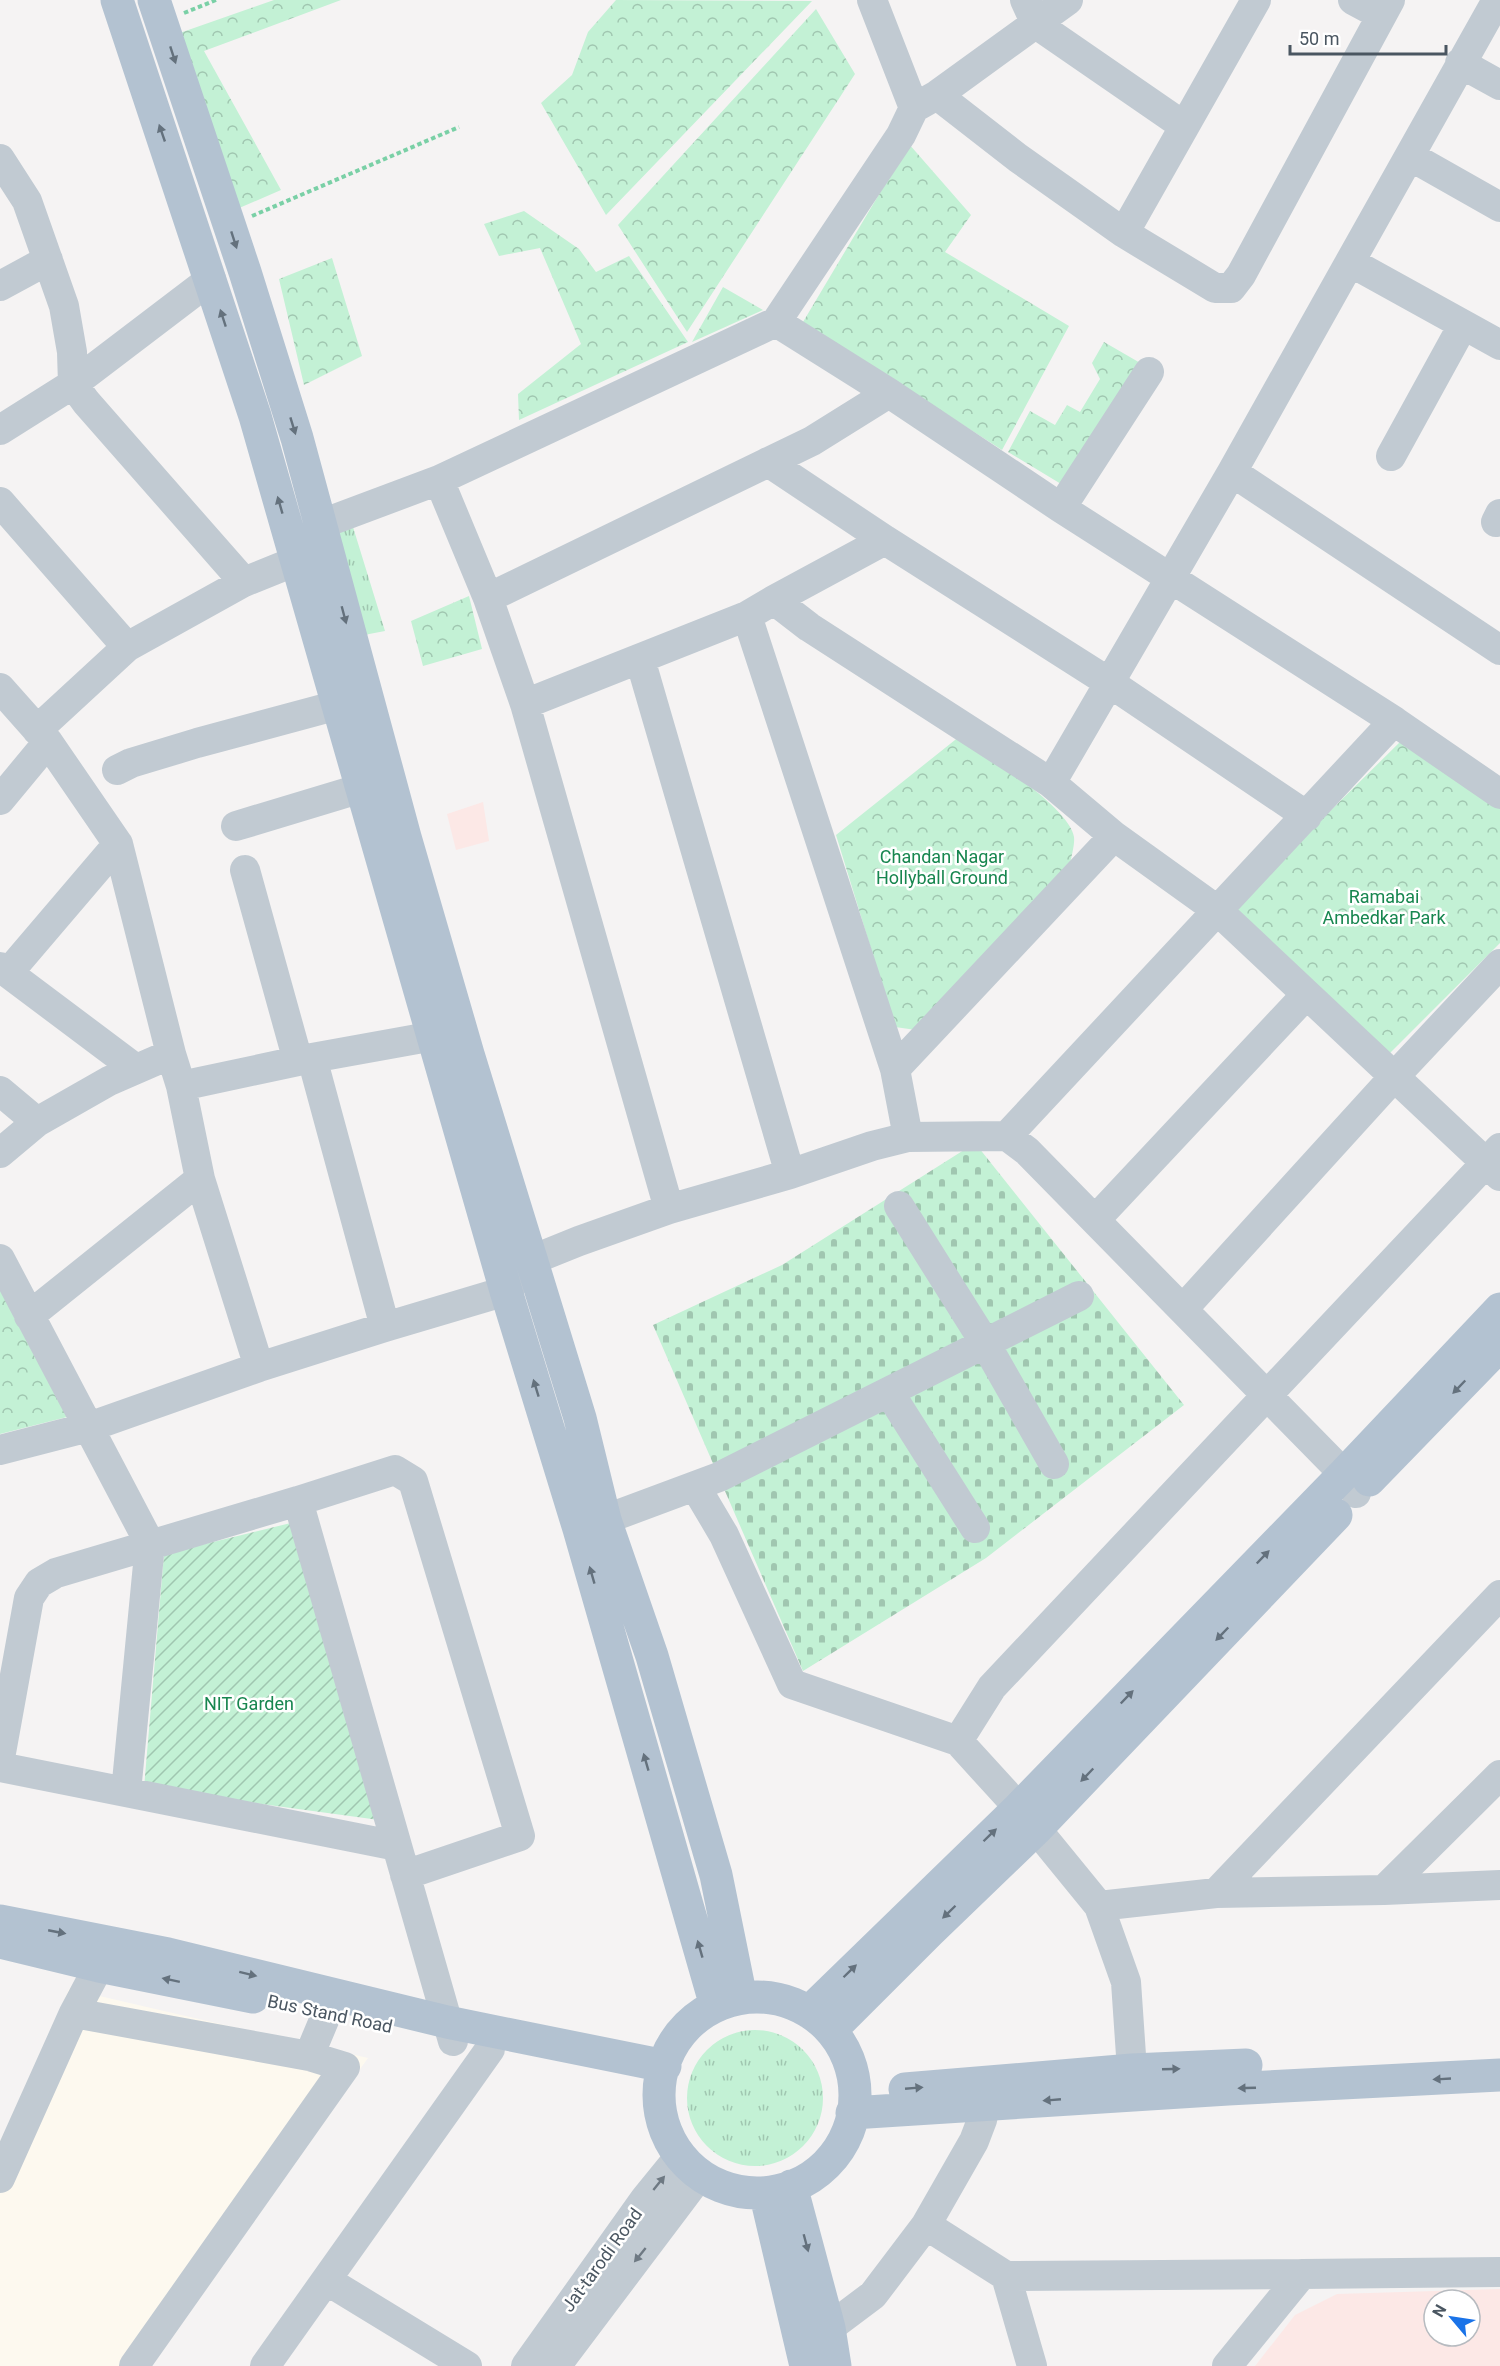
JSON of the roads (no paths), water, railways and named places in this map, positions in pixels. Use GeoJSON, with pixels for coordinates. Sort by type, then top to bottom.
{"type":"FeatureCollection","features":[{"type":"Feature","properties":{"kind":"main road"},"geometry":{"type":"LineString","coordinates":[[117,0],[255,416],[506,1291],[592,1525],[729,2002]]}},
{"type":"Feature","properties":{"kind":"main road"},"geometry":{"type":"LineString","coordinates":[[158,12],[297,438],[319,525],[468,1054],[580,1418],[592,1525]]}},
{"type":"Feature","properties":{"kind":"main road"},"geometry":{"type":"LineString","coordinates":[[820,2021],[1028,1818],[1350,1483],[1500,1309]]}},
{"type":"Feature","properties":{"kind":"main road"},"geometry":{"type":"LineString","coordinates":[[1350,1483],[1500,1346]]}},
{"type":"Feature","properties":{"kind":"main road"},"geometry":{"type":"LineString","coordinates":[[0,1920],[168,1954],[450,2031],[662,2076]]}},
{"type":"Feature","properties":{"kind":"main road","name":"Bus Stand Road"},"geometry":{"type":"LineString","coordinates":[[0,1942],[99,1966],[327,2013],[450,2031],[490,2049],[662,2076]]}},
{"type":"Feature","properties":{"kind":"main road"},"geometry":{"type":"LineString","coordinates":[[775,1998],[803,2007],[820,2021],[849,2059],[854,2103],[849,2129],[835,2156],[808,2180],[778,2191],[737,2192],[690,2165],[672,2146],[664,2128],[662,2076],[669,2051],[690,2022],[729,2002],[775,1998]]}},
{"type":"Feature","properties":{"kind":"main road"},"geometry":{"type":"LineString","coordinates":[[1131,2083],[1500,2055]]}},
{"type":"Feature","properties":{"kind":"main road"},"geometry":{"type":"LineString","coordinates":[[854,2103],[987,2093],[1090,2075],[1131,2083],[1500,2075]]}},
{"type":"Feature","properties":{"kind":"main road"},"geometry":{"type":"LineString","coordinates":[[778,2191],[829,2328],[835,2366]]}},
{"type":"Feature","properties":{"kind":"main road"},"geometry":{"type":"LineString","coordinates":[[778,2191],[806,2366]]}},
{"type":"Feature","properties":{"kind":"street"},"geometry":{"type":"LineString","coordinates":[[872,0],[925,102],[1017,158],[1124,233],[1215,288],[1231,288],[1241,275],[1386,7],[1353,0]]}},
{"type":"Feature","properties":{"kind":"street"},"geometry":{"type":"LineString","coordinates":[[0,800],[43,736],[127,647],[244,582],[296,561],[319,525],[440,480],[776,322],[925,102],[1031,12],[1068,0]]}},
{"type":"Feature","properties":{"kind":"street"},"geometry":{"type":"LineString","coordinates":[[1124,233],[1256,0]]}},
{"type":"Feature","properties":{"kind":"street"},"geometry":{"type":"LineString","coordinates":[[1051,783],[1232,472],[1497,0]]}},
{"type":"Feature","properties":{"kind":"street"},"geometry":{"type":"LineString","coordinates":[[1031,12],[1184,126]]}},
{"type":"Feature","properties":{"kind":"street"},"geometry":{"type":"LineString","coordinates":[[1460,63],[1500,85]]}},
{"type":"Feature","properties":{"kind":"street"},"geometry":{"type":"LineString","coordinates":[[1410,156],[1500,207]]}},
{"type":"Feature","properties":{"kind":"street"},"geometry":{"type":"LineString","coordinates":[[0,159],[27,201],[64,306],[72,352],[73,384],[86,402],[244,582]]}},
{"type":"Feature","properties":{"kind":"street"},"geometry":{"type":"LineString","coordinates":[[0,286],[48,260]]}},
{"type":"Feature","properties":{"kind":"street"},"geometry":{"type":"LineString","coordinates":[[1350,262],[1500,345]]}},
{"type":"Feature","properties":{"kind":"street"},"geometry":{"type":"LineString","coordinates":[[0,430],[73,384],[211,279]]}},
{"type":"Feature","properties":{"kind":"street"},"geometry":{"type":"LineString","coordinates":[[776,322],[1394,721],[1500,794]]}},
{"type":"Feature","properties":{"kind":"street"},"geometry":{"type":"LineString","coordinates":[[1391,456],[1463,325]]}},
{"type":"Feature","properties":{"kind":"street"},"geometry":{"type":"LineString","coordinates":[[1061,508],[1149,372]]}},
{"type":"Feature","properties":{"kind":"street"},"geometry":{"type":"LineString","coordinates":[[488,598],[812,441],[889,393]]}},
{"type":"Feature","properties":{"kind":"street"},"geometry":{"type":"LineString","coordinates":[[768,462],[885,540],[1110,683],[1307,816]]}},
{"type":"Feature","properties":{"kind":"street"},"geometry":{"type":"LineString","coordinates":[[1232,472],[1500,650]]}},
{"type":"Feature","properties":{"kind":"street"},"geometry":{"type":"LineString","coordinates":[[440,480],[488,598],[525,704],[669,1209]]}},
{"type":"Feature","properties":{"kind":"street"},"geometry":{"type":"LineString","coordinates":[[0,502],[127,647]]}},
{"type":"Feature","properties":{"kind":"street"},"geometry":{"type":"LineString","coordinates":[[525,704],[747,616],[885,540]]}},
{"type":"Feature","properties":{"kind":"street"},"geometry":{"type":"LineString","coordinates":[[774,600],[809,627],[1051,783],[1114,836],[1217,910],[1393,1078],[1495,1162],[1267,1395],[992,1687],[958,1741]]}},
{"type":"Feature","properties":{"kind":"street"},"geometry":{"type":"LineString","coordinates":[[747,616],[895,1070],[908,1137]]}},
{"type":"Feature","properties":{"kind":"street"},"geometry":{"type":"LineString","coordinates":[[640,659],[790,1174]]}},
{"type":"Feature","properties":{"kind":"street"},"geometry":{"type":"LineString","coordinates":[[0,688],[43,736],[118,844],[181,1086],[200,1179],[259,1368]]}},
{"type":"Feature","properties":{"kind":"street"},"geometry":{"type":"LineString","coordinates":[[117,770],[131,763],[197,743],[338,705]]}},
{"type":"Feature","properties":{"kind":"street"},"geometry":{"type":"LineString","coordinates":[[1006,1136],[1394,721]]}},
{"type":"Feature","properties":{"kind":"street"},"geometry":{"type":"LineString","coordinates":[[236,826],[362,788]]}},
{"type":"Feature","properties":{"kind":"street"},"geometry":{"type":"LineString","coordinates":[[895,1070],[1114,836]]}},
{"type":"Feature","properties":{"kind":"street"},"geometry":{"type":"LineString","coordinates":[[118,844],[4,970],[136,1069]]}},
{"type":"Feature","properties":{"kind":"street"},"geometry":{"type":"LineString","coordinates":[[245,870],[305,1059],[385,1327]]}},
{"type":"Feature","properties":{"kind":"street"},"geometry":{"type":"LineString","coordinates":[[1183,1309],[1500,964]]}},
{"type":"Feature","properties":{"kind":"street"},"geometry":{"type":"LineString","coordinates":[[1095,1220],[1306,995]]}},
{"type":"Feature","properties":{"kind":"street"},"geometry":{"type":"LineString","coordinates":[[181,1086],[305,1059],[434,1036]]}},
{"type":"Feature","properties":{"kind":"street"},"geometry":{"type":"LineString","coordinates":[[0,1153],[37,1122],[109,1081],[171,1054]]}},
{"type":"Feature","properties":{"kind":"street"},"geometry":{"type":"LineString","coordinates":[[0,1091],[37,1122]]}},
{"type":"Feature","properties":{"kind":"street"},"geometry":{"type":"LineString","coordinates":[[0,1450],[88,1427],[385,1327],[506,1291],[532,1260],[669,1209],[908,1137],[1006,1136],[1027,1151],[1267,1395],[1350,1483]]}},
{"type":"Feature","properties":{"kind":"street"},"geometry":{"type":"LineString","coordinates":[[29,1316],[200,1179]]}},
{"type":"Feature","properties":{"kind":"street"},"geometry":{"type":"LineString","coordinates":[[899,1206],[985,1343],[1054,1464]]}},
{"type":"Feature","properties":{"kind":"street"},"geometry":{"type":"LineString","coordinates":[[0,1259],[150,1544],[126,1792]]}},
{"type":"Feature","properties":{"kind":"street"},"geometry":{"type":"LineString","coordinates":[[592,1525],[719,1477],[1079,1296]]}},
{"type":"Feature","properties":{"kind":"street"},"geometry":{"type":"LineString","coordinates":[[889,1392],[975,1527]]}},
{"type":"Feature","properties":{"kind":"street"},"geometry":{"type":"LineString","coordinates":[[0,1758],[29,1598],[39,1583],[56,1573],[395,1470],[413,1481],[520,1836],[405,1875]]}},
{"type":"Feature","properties":{"kind":"street"},"geometry":{"type":"LineString","coordinates":[[695,1486],[724,1535],[792,1684],[958,1741],[1028,1818],[1100,1905],[1126,1982],[1131,2083]]}},
{"type":"Feature","properties":{"kind":"street"},"geometry":{"type":"LineString","coordinates":[[298,1501],[450,2031]]}},
{"type":"Feature","properties":{"kind":"street"},"geometry":{"type":"LineString","coordinates":[[1216,1893],[1500,1595]]}},
{"type":"Feature","properties":{"kind":"street"},"geometry":{"type":"LineString","coordinates":[[0,1767],[397,1846]]}},
{"type":"Feature","properties":{"kind":"street"},"geometry":{"type":"LineString","coordinates":[[1383,1890],[1500,1775]]}},
{"type":"Feature","properties":{"kind":"street"},"geometry":{"type":"LineString","coordinates":[[1100,1905],[1216,1893],[1500,1885]]}},
{"type":"Feature","properties":{"kind":"street"},"geometry":{"type":"LineString","coordinates":[[0,2178],[74,2013],[99,1966]]}},
{"type":"Feature","properties":{"kind":"street"},"geometry":{"type":"LineString","coordinates":[[74,2013],[309,2056],[345,2067],[134,2366]]}},
{"type":"Feature","properties":{"kind":"street"},"geometry":{"type":"LineString","coordinates":[[309,2056],[327,2013]]}},
{"type":"Feature","properties":{"kind":"street"},"geometry":{"type":"LineString","coordinates":[[265,2366],[490,2049]]}},
{"type":"Feature","properties":{"kind":"street"},"geometry":{"type":"LineString","coordinates":[[829,2328],[873,2295],[926,2225],[974,2141],[987,2093]]}},
{"type":"Feature","properties":{"kind":"street"},"geometry":{"type":"LineString","coordinates":[[556,2366],[690,2165]]}},
{"type":"Feature","properties":{"kind":"street","name":"Jat-tarodi Road"},"geometry":{"type":"LineString","coordinates":[[526,2366],[645,2199],[690,2165]]}},
{"type":"Feature","properties":{"kind":"street"},"geometry":{"type":"LineString","coordinates":[[926,2225],[1006,2276],[1500,2272]]}},
{"type":"Feature","properties":{"kind":"street"},"geometry":{"type":"LineString","coordinates":[[1227,2366],[1302,2274]]}},
{"type":"Feature","properties":{"kind":"street"},"geometry":{"type":"LineString","coordinates":[[1006,2276],[1032,2366]]}},
{"type":"Feature","properties":{"kind":"street"},"geometry":{"type":"LineString","coordinates":[[326,2280],[467,2366]]}},
{"type":"Feature","properties":{"kind":"park label","name":"Chandan Nagar Hollyball Ground"},"geometry":{"type":"Point","coordinates":[942,867]}},
{"type":"Feature","properties":{"kind":"park label","name":"Ramabai Ambedkar Park"},"geometry":{"type":"Point","coordinates":[1384,907]}},
{"type":"Feature","properties":{"kind":"park label","name":"NIT Garden"},"geometry":{"type":"Point","coordinates":[249,1704]}}]}
